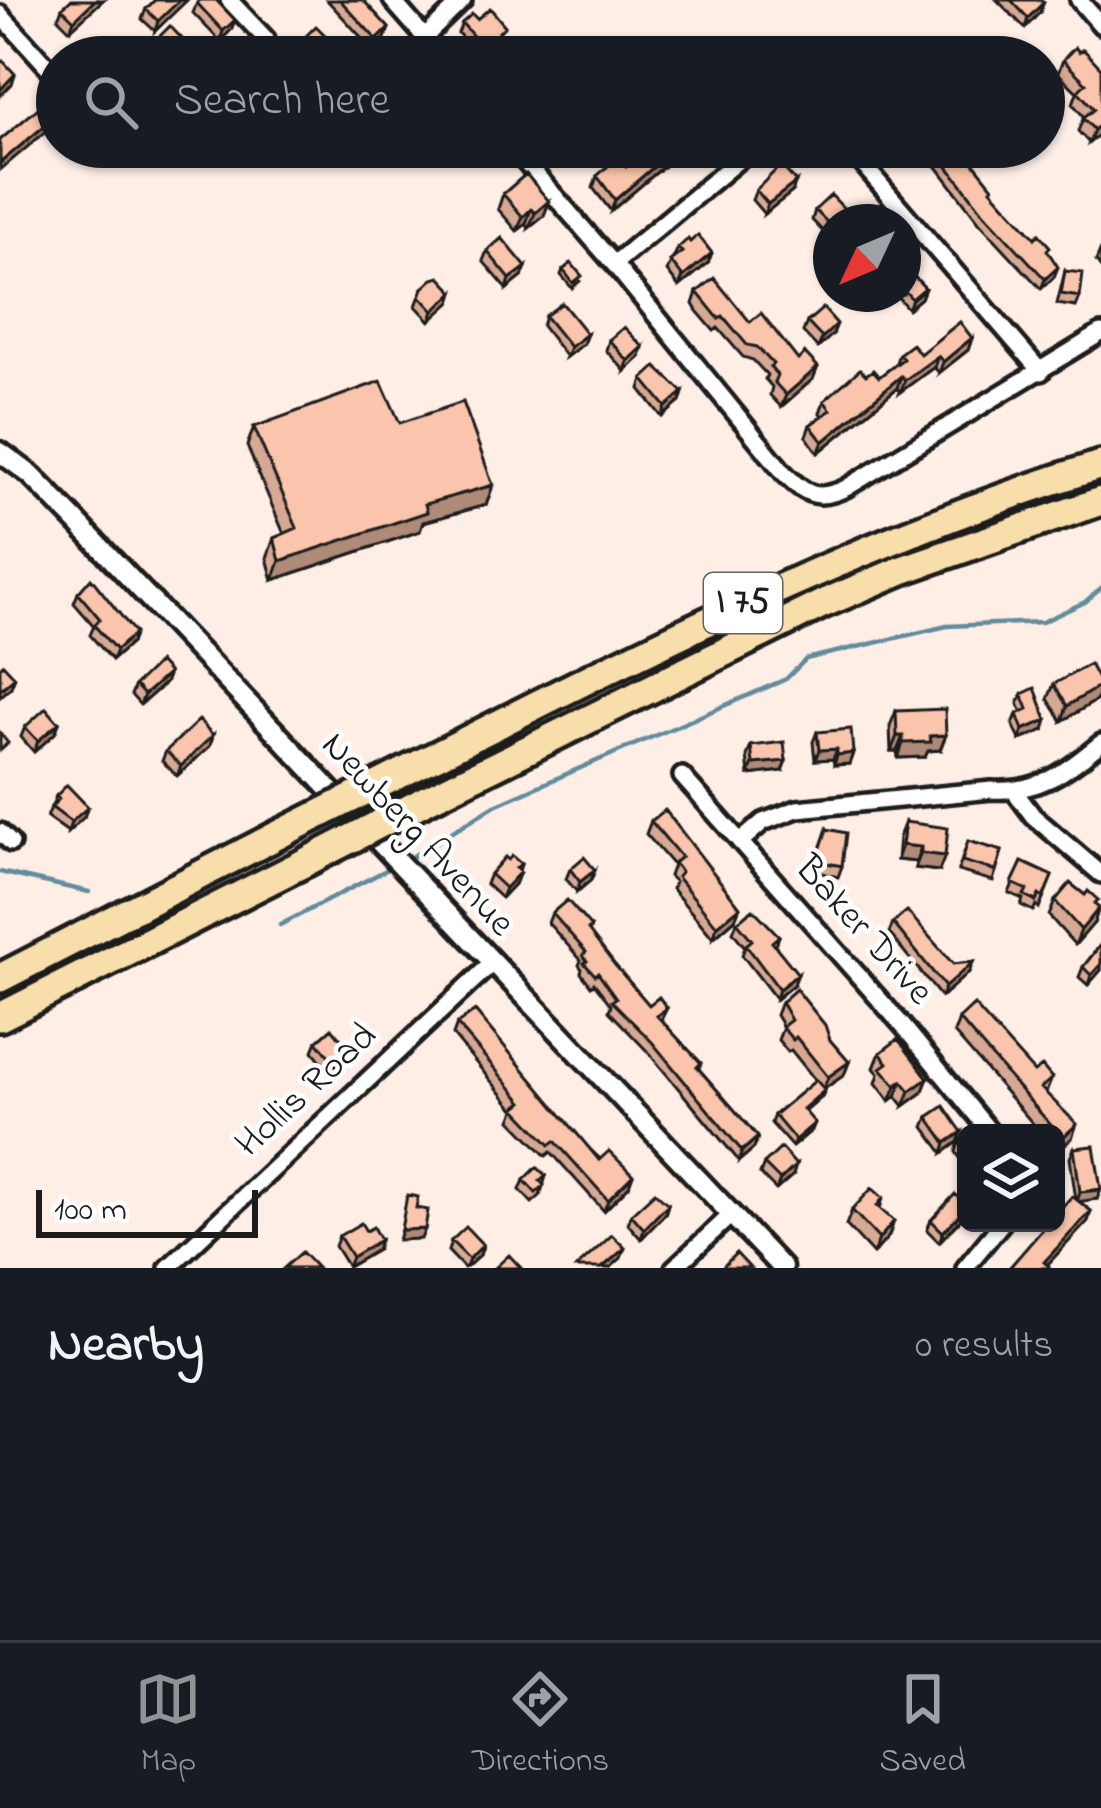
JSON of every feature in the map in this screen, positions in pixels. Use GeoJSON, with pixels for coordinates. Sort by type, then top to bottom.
{"type":"FeatureCollection","features":[{"type":"Feature","properties":{"kind":"highway","name":"I 75"},"geometry":{"type":"LineString","coordinates":[[0,978],[687,629],[943,517],[1101,465]]}},
{"type":"Feature","properties":{"kind":"highway","name":"I 75"},"geometry":{"type":"LineString","coordinates":[[0,1017],[822,604],[902,570],[1101,501]]}},
{"type":"Feature","properties":{"kind":"street"},"geometry":{"type":"LineString","coordinates":[[229,0],[263,36]]}},
{"type":"Feature","properties":{"kind":"street"},"geometry":{"type":"LineString","coordinates":[[392,0],[424,36]]}},
{"type":"Feature","properties":{"kind":"street"},"geometry":{"type":"LineString","coordinates":[[426,36],[464,0]]}},
{"type":"Feature","properties":{"kind":"street"},"geometry":{"type":"LineString","coordinates":[[1078,0],[1101,25]]}},
{"type":"Feature","properties":{"kind":"street"},"geometry":{"type":"LineString","coordinates":[[0,14],[36,54]]}},
{"type":"Feature","properties":{"kind":"street"},"geometry":{"type":"LineString","coordinates":[[530,168],[784,473],[811,496],[823,497],[846,488],[1101,333]]}},
{"type":"Feature","properties":{"kind":"street"},"geometry":{"type":"LineString","coordinates":[[614,264],[729,168]]}},
{"type":"Feature","properties":{"kind":"street"},"geometry":{"type":"LineString","coordinates":[[866,168],[1041,372]]}},
{"type":"Feature","properties":{"kind":"street","name":"Newberg Avenue"},"geometry":{"type":"LineString","coordinates":[[0,452],[31,475],[782,1268]]}},
{"type":"Feature","properties":{"kind":"street"},"geometry":{"type":"LineString","coordinates":[[740,842],[763,822],[797,809],[992,790],[1015,792],[1048,784],[1101,743]]}},
{"type":"Feature","properties":{"kind":"street","name":"Baker Drive"},"geometry":{"type":"LineString","coordinates":[[682,776],[984,1124]]}},
{"type":"Feature","properties":{"kind":"street"},"geometry":{"type":"LineString","coordinates":[[1015,792],[1033,816],[1101,874]]}},
{"type":"Feature","properties":{"kind":"street","name":"Hollis Road"},"geometry":{"type":"LineString","coordinates":[[168,1268],[492,963]]}},
{"type":"Feature","properties":{"kind":"street"},"geometry":{"type":"LineString","coordinates":[[674,1268],[732,1214]]}},
{"type":"Feature","properties":{"kind":"street"},"geometry":{"type":"LineString","coordinates":[[964,1268],[994,1232]]}},
{"type":"Feature","properties":{"kind":"building"},"geometry":{"type":"Polygon","coordinates":[[[71,0],[95,0],[74,20],[62,8],[71,0]]]}},
{"type":"Feature","properties":{"kind":"building"},"geometry":{"type":"Polygon","coordinates":[[[155,0],[180,0],[158,21],[146,9],[155,0]]]}},
{"type":"Feature","properties":{"kind":"building"},"geometry":{"type":"Polygon","coordinates":[[[199,0],[216,0],[235,20],[223,31],[199,0]]]}},
{"type":"Feature","properties":{"kind":"building"},"geometry":{"type":"Polygon","coordinates":[[[340,0],[363,0],[389,28],[373,36],[340,0]]]}},
{"type":"Feature","properties":{"kind":"building"},"geometry":{"type":"Polygon","coordinates":[[[1011,0],[1041,0],[1044,2],[1028,18],[1011,0]]]}},
{"type":"Feature","properties":{"kind":"building"},"geometry":{"type":"Polygon","coordinates":[[[490,8],[505,26],[499,32],[503,36],[473,36],[462,23],[472,14],[477,19],[490,8]]]}},
{"type":"Feature","properties":{"kind":"building"},"geometry":{"type":"Polygon","coordinates":[[[170,26],[179,36],[160,36],[170,26]]]}},
{"type":"Feature","properties":{"kind":"building"},"geometry":{"type":"Polygon","coordinates":[[[316,26],[326,36],[306,36],[316,26]]]}},
{"type":"Feature","properties":{"kind":"building"},"geometry":{"type":"Polygon","coordinates":[[[1075,47],[1079,52],[1083,49],[1101,68],[1101,124],[1094,130],[1083,118],[1094,109],[1078,91],[1086,83],[1065,58],[1075,47]]]}},
{"type":"Feature","properties":{"kind":"building"},"geometry":{"type":"Polygon","coordinates":[[[0,63],[15,74],[0,90],[0,63]]]}},
{"type":"Feature","properties":{"kind":"building"},"geometry":{"type":"Polygon","coordinates":[[[36,110],[36,133],[0,163],[0,140],[36,110]]]}},
{"type":"Feature","properties":{"kind":"building"},"geometry":{"type":"Polygon","coordinates":[[[606,168],[652,168],[615,200],[597,176],[606,168]]]}},
{"type":"Feature","properties":{"kind":"building"},"geometry":{"type":"Polygon","coordinates":[[[778,168],[796,182],[768,204],[756,190],[778,168]]]}},
{"type":"Feature","properties":{"kind":"building"},"geometry":{"type":"Polygon","coordinates":[[[949,168],[978,168],[1035,238],[1039,234],[1050,247],[1047,250],[1058,267],[1045,279],[949,168]]]}},
{"type":"Feature","properties":{"kind":"building"},"geometry":{"type":"Polygon","coordinates":[[[526,174],[549,201],[523,217],[503,194],[526,174]]]}},
{"type":"Feature","properties":{"kind":"building"},"geometry":{"type":"Polygon","coordinates":[[[698,235],[712,253],[683,277],[670,261],[682,252],[678,248],[698,235]]]}},
{"type":"Feature","properties":{"kind":"building"},"geometry":{"type":"Polygon","coordinates":[[[502,238],[526,267],[510,279],[487,251],[502,238]]]}},
{"type":"Feature","properties":{"kind":"building"},"geometry":{"type":"Polygon","coordinates":[[[571,263],[582,276],[573,283],[563,270],[571,263]]]}},
{"type":"Feature","properties":{"kind":"building"},"geometry":{"type":"Polygon","coordinates":[[[1065,271],[1083,273],[1080,297],[1061,294],[1065,271]]]}},
{"type":"Feature","properties":{"kind":"building"},"geometry":{"type":"Polygon","coordinates":[[[440,277],[454,292],[434,311],[420,296],[423,288],[440,277]]]}},
{"type":"Feature","properties":{"kind":"building"},"geometry":{"type":"Polygon","coordinates":[[[714,278],[750,322],[761,313],[798,360],[805,353],[818,367],[786,395],[774,382],[773,364],[757,347],[747,345],[723,316],[719,319],[697,292],[714,278]]]}},
{"type":"Feature","properties":{"kind":"building"},"geometry":{"type":"Polygon","coordinates":[[[562,303],[587,334],[570,347],[545,316],[562,303]]]}},
{"type":"Feature","properties":{"kind":"building"},"geometry":{"type":"Polygon","coordinates":[[[818,312],[826,312],[837,324],[822,338],[807,322],[818,312]]]}},
{"type":"Feature","properties":{"kind":"building"},"geometry":{"type":"Polygon","coordinates":[[[960,322],[972,338],[943,362],[938,356],[905,380],[901,376],[823,442],[810,425],[831,410],[824,401],[860,369],[866,375],[873,370],[879,377],[903,359],[899,354],[912,344],[920,354],[960,322]]]}},
{"type":"Feature","properties":{"kind":"building"},"geometry":{"type":"Polygon","coordinates":[[[624,327],[643,347],[628,361],[609,340],[624,327]]]}},
{"type":"Feature","properties":{"kind":"building"},"geometry":{"type":"Polygon","coordinates":[[[656,367],[683,392],[666,407],[643,379],[656,367]]]}},
{"type":"Feature","properties":{"kind":"building"},"geometry":{"type":"Polygon","coordinates":[[[381,381],[400,423],[463,402],[493,485],[425,504],[427,512],[280,561],[274,538],[297,528],[254,427],[381,381]]]}},
{"type":"Feature","properties":{"kind":"building"},"geometry":{"type":"Polygon","coordinates":[[[91,578],[135,633],[116,650],[94,625],[100,619],[78,593],[91,578]]]}},
{"type":"Feature","properties":{"kind":"building"},"geometry":{"type":"Polygon","coordinates":[[[159,662],[169,673],[144,695],[135,685],[159,662]]]}},
{"type":"Feature","properties":{"kind":"building"},"geometry":{"type":"Polygon","coordinates":[[[3,664],[15,677],[0,690],[0,667],[3,664]]]}},
{"type":"Feature","properties":{"kind":"building"},"geometry":{"type":"Polygon","coordinates":[[[1090,664],[1101,685],[1067,706],[1054,684],[1090,664]]]}},
{"type":"Feature","properties":{"kind":"building"},"geometry":{"type":"Polygon","coordinates":[[[1035,688],[1047,720],[1023,730],[1017,714],[1028,709],[1022,694],[1035,688]]]}},
{"type":"Feature","properties":{"kind":"building"},"geometry":{"type":"Polygon","coordinates":[[[46,708],[59,723],[38,741],[25,727],[46,708]]]}},
{"type":"Feature","properties":{"kind":"building"},"geometry":{"type":"Polygon","coordinates":[[[945,709],[946,735],[930,736],[931,742],[903,743],[903,736],[897,736],[896,711],[945,709]]]}},
{"type":"Feature","properties":{"kind":"building"},"geometry":{"type":"Polygon","coordinates":[[[199,720],[213,735],[181,766],[166,751],[199,720]]]}},
{"type":"Feature","properties":{"kind":"building"},"geometry":{"type":"Polygon","coordinates":[[[851,729],[853,753],[819,750],[817,732],[851,729]]]}},
{"type":"Feature","properties":{"kind":"building"},"geometry":{"type":"Polygon","coordinates":[[[784,742],[786,761],[753,764],[751,746],[784,742]]]}},
{"type":"Feature","properties":{"kind":"building"},"geometry":{"type":"Polygon","coordinates":[[[67,785],[88,807],[71,822],[51,807],[67,785]]]}},
{"type":"Feature","properties":{"kind":"building"},"geometry":{"type":"Polygon","coordinates":[[[665,810],[740,907],[717,926],[677,877],[681,872],[674,863],[681,857],[651,821],[665,810]]]}},
{"type":"Feature","properties":{"kind":"building"},"geometry":{"type":"Polygon","coordinates":[[[905,822],[948,828],[945,856],[902,845],[905,822]]]}},
{"type":"Feature","properties":{"kind":"building"},"geometry":{"type":"Polygon","coordinates":[[[827,829],[846,833],[842,866],[822,862],[823,857],[818,856],[827,829]]]}},
{"type":"Feature","properties":{"kind":"building"},"geometry":{"type":"Polygon","coordinates":[[[968,841],[1002,851],[996,871],[962,861],[968,841]]]}},
{"type":"Feature","properties":{"kind":"building"},"geometry":{"type":"Polygon","coordinates":[[[512,856],[521,864],[516,868],[520,872],[505,888],[490,874],[505,857],[512,856]]]}},
{"type":"Feature","properties":{"kind":"building"},"geometry":{"type":"Polygon","coordinates":[[[584,857],[595,870],[580,882],[570,869],[584,857]]]}},
{"type":"Feature","properties":{"kind":"building"},"geometry":{"type":"Polygon","coordinates":[[[1022,862],[1052,876],[1043,898],[1039,895],[1036,901],[1012,883],[1022,862]]]}},
{"type":"Feature","properties":{"kind":"building"},"geometry":{"type":"Polygon","coordinates":[[[1070,883],[1098,900],[1094,904],[1099,908],[1081,930],[1055,901],[1070,883]]]}},
{"type":"Feature","properties":{"kind":"building"},"geometry":{"type":"Polygon","coordinates":[[[567,900],[649,1005],[659,997],[667,1008],[657,1016],[701,1063],[697,1067],[758,1137],[742,1151],[612,1001],[616,998],[598,973],[584,963],[586,952],[552,913],[567,900]]]}},
{"type":"Feature","properties":{"kind":"building"},"geometry":{"type":"Polygon","coordinates":[[[753,909],[779,936],[772,942],[798,974],[779,989],[746,945],[752,940],[737,922],[753,909]]]}},
{"type":"Feature","properties":{"kind":"building"},"geometry":{"type":"Polygon","coordinates":[[[907,911],[953,964],[973,962],[945,987],[893,923],[907,911]]]}},
{"type":"Feature","properties":{"kind":"building"},"geometry":{"type":"Polygon","coordinates":[[[1101,944],[1101,964],[1091,975],[1083,967],[1101,944]]]}},
{"type":"Feature","properties":{"kind":"building"},"geometry":{"type":"Polygon","coordinates":[[[796,989],[849,1062],[828,1077],[782,1027],[791,1020],[781,1002],[796,989]]]}},
{"type":"Feature","properties":{"kind":"building"},"geometry":{"type":"Polygon","coordinates":[[[974,1005],[1034,1072],[1042,1066],[1052,1078],[1041,1088],[1077,1124],[1065,1135],[1065,1124],[1050,1124],[959,1019],[974,1005]]]}},
{"type":"Feature","properties":{"kind":"building"},"geometry":{"type":"Polygon","coordinates":[[[475,1011],[599,1160],[609,1151],[633,1175],[608,1200],[555,1141],[550,1145],[515,1108],[523,1102],[457,1024],[475,1011]]]}},
{"type":"Feature","properties":{"kind":"building"},"geometry":{"type":"Polygon","coordinates":[[[332,1028],[352,1053],[337,1066],[317,1041],[332,1028]]]}},
{"type":"Feature","properties":{"kind":"building"},"geometry":{"type":"Polygon","coordinates":[[[898,1039],[928,1078],[910,1091],[902,1081],[896,1086],[881,1068],[888,1063],[880,1053],[898,1039]]]}},
{"type":"Feature","properties":{"kind":"building"},"geometry":{"type":"Polygon","coordinates":[[[816,1080],[825,1090],[803,1109],[815,1123],[795,1140],[774,1115],[816,1080]]]}},
{"type":"Feature","properties":{"kind":"building"},"geometry":{"type":"Polygon","coordinates":[[[944,1106],[957,1125],[957,1135],[946,1143],[928,1117],[944,1106]]]}},
{"type":"Feature","properties":{"kind":"building"},"geometry":{"type":"Polygon","coordinates":[[[1094,1146],[1101,1189],[1080,1192],[1074,1148],[1094,1146]]]}},
{"type":"Feature","properties":{"kind":"building"},"geometry":{"type":"Polygon","coordinates":[[[781,1148],[796,1165],[780,1180],[764,1164],[781,1148]]]}},
{"type":"Feature","properties":{"kind":"building"},"geometry":{"type":"Polygon","coordinates":[[[537,1167],[546,1176],[536,1193],[524,1180],[537,1167]]]}},
{"type":"Feature","properties":{"kind":"building"},"geometry":{"type":"Polygon","coordinates":[[[872,1188],[883,1198],[877,1206],[894,1221],[879,1239],[852,1210],[872,1188]]]}},
{"type":"Feature","properties":{"kind":"building"},"geometry":{"type":"Polygon","coordinates":[[[655,1192],[668,1204],[644,1229],[631,1214],[655,1192]]]}},
{"type":"Feature","properties":{"kind":"building"},"geometry":{"type":"Polygon","coordinates":[[[407,1195],[418,1197],[416,1208],[428,1210],[425,1229],[401,1230],[407,1195]]]}},
{"type":"Feature","properties":{"kind":"building"},"geometry":{"type":"Polygon","coordinates":[[[957,1196],[957,1217],[943,1232],[931,1220],[957,1196]]]}},
{"type":"Feature","properties":{"kind":"building"},"geometry":{"type":"Polygon","coordinates":[[[1072,1196],[1091,1211],[1044,1262],[1049,1266],[1009,1268],[1040,1232],[1065,1232],[1065,1204],[1072,1196]]]}},
{"type":"Feature","properties":{"kind":"building"},"geometry":{"type":"Polygon","coordinates":[[[361,1223],[366,1231],[373,1227],[380,1240],[352,1257],[339,1236],[361,1223]]]}},
{"type":"Feature","properties":{"kind":"building"},"geometry":{"type":"Polygon","coordinates":[[[466,1227],[483,1245],[469,1259],[451,1241],[466,1227]]]}},
{"type":"Feature","properties":{"kind":"building"},"geometry":{"type":"Polygon","coordinates":[[[612,1235],[625,1248],[602,1268],[576,1268],[612,1235]]]}},
{"type":"Feature","properties":{"kind":"building"},"geometry":{"type":"Polygon","coordinates":[[[302,1252],[317,1268],[284,1268],[302,1252]]]}},
{"type":"Feature","properties":{"kind":"building"},"geometry":{"type":"Polygon","coordinates":[[[736,1253],[750,1268],[722,1268],[736,1253]]]}},
{"type":"Feature","properties":{"kind":"building"},"geometry":{"type":"Polygon","coordinates":[[[509,1255],[521,1268],[495,1268],[509,1255]]]}},
{"type":"Feature","properties":{"kind":"waterway"},"geometry":{"type":"LineString","coordinates":[[410,858],[495,805],[786,679],[806,659],[947,626],[1042,622],[1085,602],[1101,588]]}},
{"type":"Feature","properties":{"kind":"waterway"},"geometry":{"type":"LineString","coordinates":[[280,925],[388,869]]}},
{"type":"Feature","properties":{"kind":"waterway"},"geometry":{"type":"LineString","coordinates":[[0,872],[89,892]]}}]}
